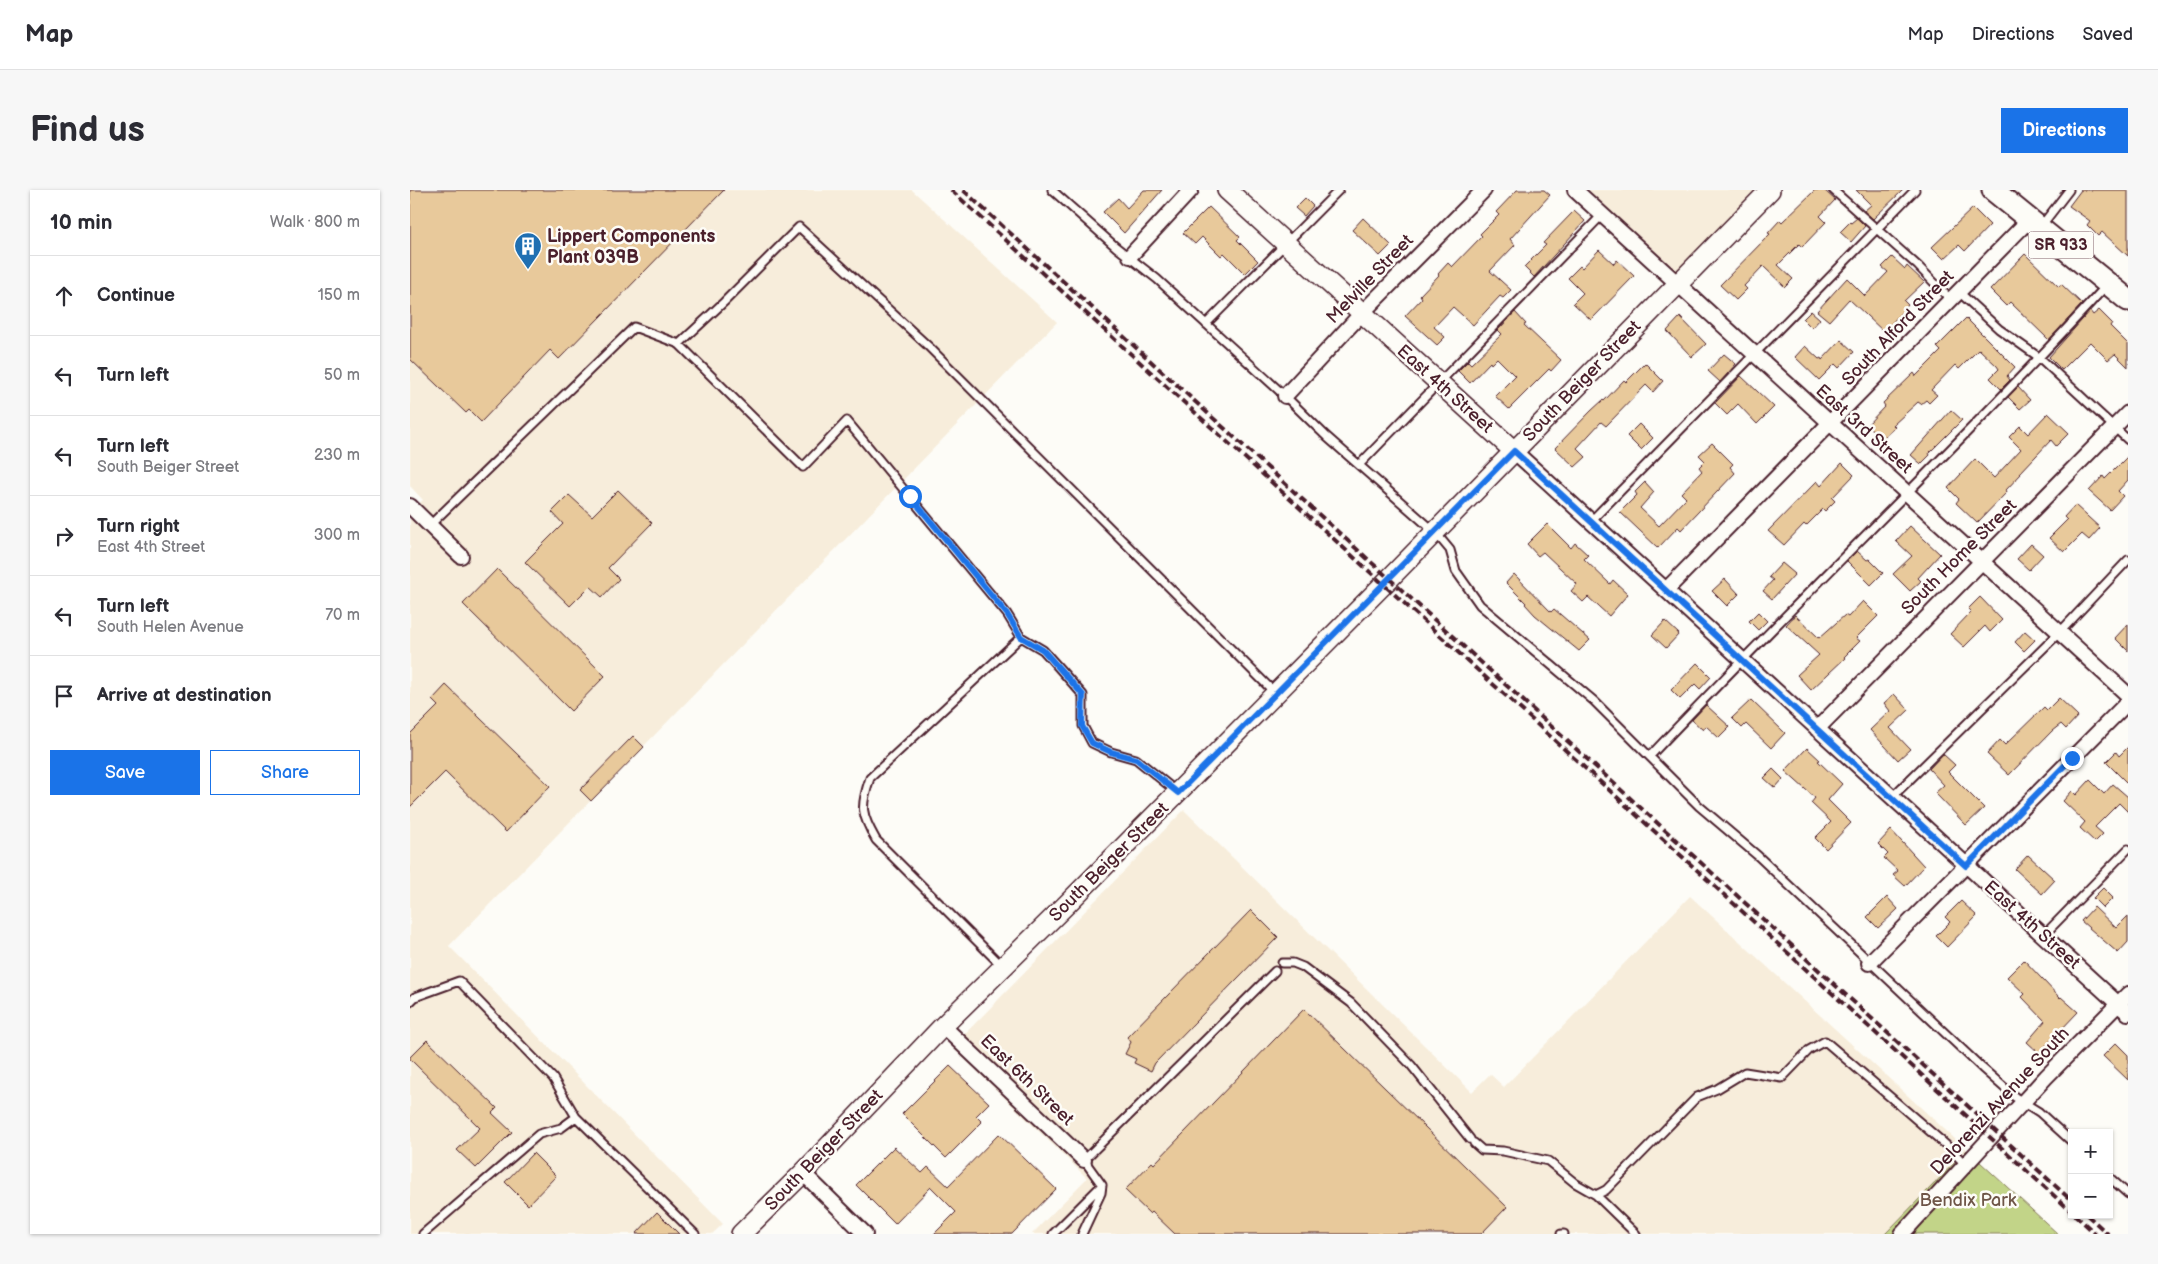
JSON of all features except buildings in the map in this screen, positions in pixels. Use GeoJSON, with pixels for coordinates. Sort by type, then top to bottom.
{"type":"FeatureCollection","features":[{"type":"Feature","properties":{"kind":"main road","name":"SR 933"},"geometry":{"type":"LineString","coordinates":[[1993,190],[2128,300]]}},
{"type":"Feature","properties":{"kind":"street"},"geometry":{"type":"LineString","coordinates":[[1130,256],[1191,190]]}},
{"type":"Feature","properties":{"kind":"street","name":"East 4th Street"},"geometry":{"type":"LineString","coordinates":[[1227,190],[2043,936],[2125,1004]]}},
{"type":"Feature","properties":{"kind":"street","name":"Melville Street"},"geometry":{"type":"LineString","coordinates":[[1285,396],[1362,313],[1484,190]]}},
{"type":"Feature","properties":{"kind":"street","name":"East 3rd Street"},"geometry":{"type":"LineString","coordinates":[[1575,190],[1829,424],[2128,695]]}},
{"type":"Feature","properties":{"kind":"street","name":"South Beiger Street"},"geometry":{"type":"LineString","coordinates":[[741,1234],[803,1173],[944,1026],[1276,694],[1770,190]]}},
{"type":"Feature","properties":{"kind":"street","name":"South Alford Street"},"geometry":{"type":"LineString","coordinates":[[1666,590],[1955,296],[2035,224]]}},
{"type":"Feature","properties":{"kind":"street","name":"South Home Street"},"geometry":{"type":"LineString","coordinates":[[1817,729],[2128,413]]}},
{"type":"Feature","properties":{"kind":"street"},"geometry":{"type":"LineString","coordinates":[[410,506],[461,556]]}},
{"type":"Feature","properties":{"kind":"street"},"geometry":{"type":"LineString","coordinates":[[1869,963],[2128,702]]}},
{"type":"Feature","properties":{"kind":"street","name":"Delorenzi Avenue South"},"geometry":{"type":"LineString","coordinates":[[1902,1234],[2023,1102],[2125,1004]]}},
{"type":"Feature","properties":{"kind":"street","name":"East 6th Street"},"geometry":{"type":"LineString","coordinates":[[944,1026],[1084,1160]]}},
{"type":"Feature","properties":{"kind":"street"},"geometry":{"type":"LineString","coordinates":[[803,1173],[865,1234]]}},
{"type":"Feature","properties":{"kind":"lane"},"geometry":{"type":"LineString","coordinates":[[1052,190],[1116,247],[1130,256],[1285,396],[1326,437],[1435,532],[1450,550],[1456,571],[1480,605],[1594,701],[1699,806],[1758,856],[1982,1068],[2023,1102],[2039,1112],[2068,1138]]}},
{"type":"Feature","properties":{"kind":"lane"},"geometry":{"type":"LineString","coordinates":[[1206,324],[1339,190]]}},
{"type":"Feature","properties":{"kind":"lane"},"geometry":{"type":"LineString","coordinates":[[1833,190],[1918,266],[1999,330],[2040,358],[2128,440]]}},
{"type":"Feature","properties":{"kind":"lane"},"geometry":{"type":"LineString","coordinates":[[1591,521],[1915,190]]}},
{"type":"Feature","properties":{"kind":"lane"},"geometry":{"type":"LineString","coordinates":[[2035,224],[2069,190]]}},
{"type":"Feature","properties":{"kind":"lane"},"geometry":{"type":"LineString","coordinates":[[1359,466],[1602,215]]}},
{"type":"Feature","properties":{"kind":"lane"},"geometry":{"type":"LineString","coordinates":[[679,344],[799,227],[928,346],[1276,694]]}},
{"type":"Feature","properties":{"kind":"lane"},"geometry":{"type":"LineString","coordinates":[[1650,756],[1741,660],[2040,358],[2108,284]]}},
{"type":"Feature","properties":{"kind":"lane"},"geometry":{"type":"LineString","coordinates":[[430,526],[634,327],[679,344],[803,467],[847,421],[1007,614],[1021,637],[1043,650],[1083,695],[1082,726],[1092,743],[1111,752],[1136,759],[1178,793]]}},
{"type":"Feature","properties":{"kind":"lane"},"geometry":{"type":"LineString","coordinates":[[1892,797],[2060,632],[2128,560]]}},
{"type":"Feature","properties":{"kind":"lane"},"geometry":{"type":"LineString","coordinates":[[1004,967],[876,840],[866,822],[862,801],[870,778],[1021,637]]}},
{"type":"Feature","properties":{"kind":"lane"},"geometry":{"type":"LineString","coordinates":[[2043,936],[2128,849]]}},
{"type":"Feature","properties":{"kind":"lane"},"geometry":{"type":"LineString","coordinates":[[1282,963],[1293,963],[1304,967],[1351,1003],[1411,1064],[1472,1141],[1482,1150],[1504,1151],[1548,1161],[1575,1183],[1596,1195],[1636,1234]]}},
{"type":"Feature","properties":{"kind":"lane"},"geometry":{"type":"LineString","coordinates":[[1082,1234],[1101,1193],[1102,1184],[1084,1160],[1274,971]]}},
{"type":"Feature","properties":{"kind":"lane"},"geometry":{"type":"LineString","coordinates":[[410,1002],[415,997],[459,981],[553,1078],[576,1117],[696,1234]]}},
{"type":"Feature","properties":{"kind":"lane"},"geometry":{"type":"LineString","coordinates":[[1596,1195],[1606,1190],[1697,1097],[1717,1089],[1744,1072],[1782,1078],[1809,1050],[1825,1041],[1946,1145],[1966,1165]]}},
{"type":"Feature","properties":{"kind":"lane"},"geometry":{"type":"LineString","coordinates":[[423,1234],[540,1134],[561,1128],[576,1117]]}},
{"type":"Feature","properties":{"kind":"lane"},"geometry":{"type":"LineString","coordinates":[[2113,1181],[2128,1194]]}},
{"type":"Feature","properties":{"kind":"lane"},"geometry":{"type":"LineString","coordinates":[[1053,1234],[1102,1184]]}},
{"type":"Feature","properties":{"kind":"shaded area"},"geometry":{"type":"Polygon","coordinates":[[[410,190],[912,190],[1057,322],[449,946],[723,1224],[712,1234],[410,1234],[410,512],[423,500],[410,486],[410,190]]]}},
{"type":"Feature","properties":{"kind":"shaded area"},"geometry":{"type":"Polygon","coordinates":[[[1575,190],[1769,190],[1677,283],[1575,190]]]}},
{"type":"Feature","properties":{"kind":"shaded area"},"geometry":{"type":"Polygon","coordinates":[[[1184,810],[1472,1092],[1490,1074],[1504,1087],[1690,896],[1967,1150],[1885,1234],[1032,1234],[1087,1178],[952,1047],[1184,810]]]}},
{"type":"Feature","properties":{"kind":"green space","name":"Bendix Park"},"geometry":{"type":"Polygon","coordinates":[[[1967,1150],[2058,1234],[1885,1234],[1967,1150]]]}},
{"type":"Feature","properties":{"kind":"railway"},"geometry":{"type":"LineString","coordinates":[[951,190],[2068,1208]]}},
{"type":"Feature","properties":{"kind":"railway"},"geometry":{"type":"LineString","coordinates":[[963,190],[2068,1197]]}},
{"type":"Feature","properties":{"kind":"railway"},"geometry":{"type":"LineString","coordinates":[[2079,1219],[2096,1234]]}},
{"type":"Feature","properties":{"kind":"railway"},"geometry":{"type":"LineString","coordinates":[[2091,1219],[2108,1234]]}},
{"type":"Feature","properties":{"kind":"place","name":"Lippert Components Plant 039B"},"geometry":{"type":"Point","coordinates":[528,270]}},
{"type":"Feature","properties":{"kind":"route"},"geometry":{"type":"LineString","coordinates":[[910,496],[1007,614],[1021,637],[1043,650],[1083,695],[1082,726],[1092,743],[1111,752],[1136,759],[1178,793],[1514,451],[1966,866],[2072,758]]}}]}
